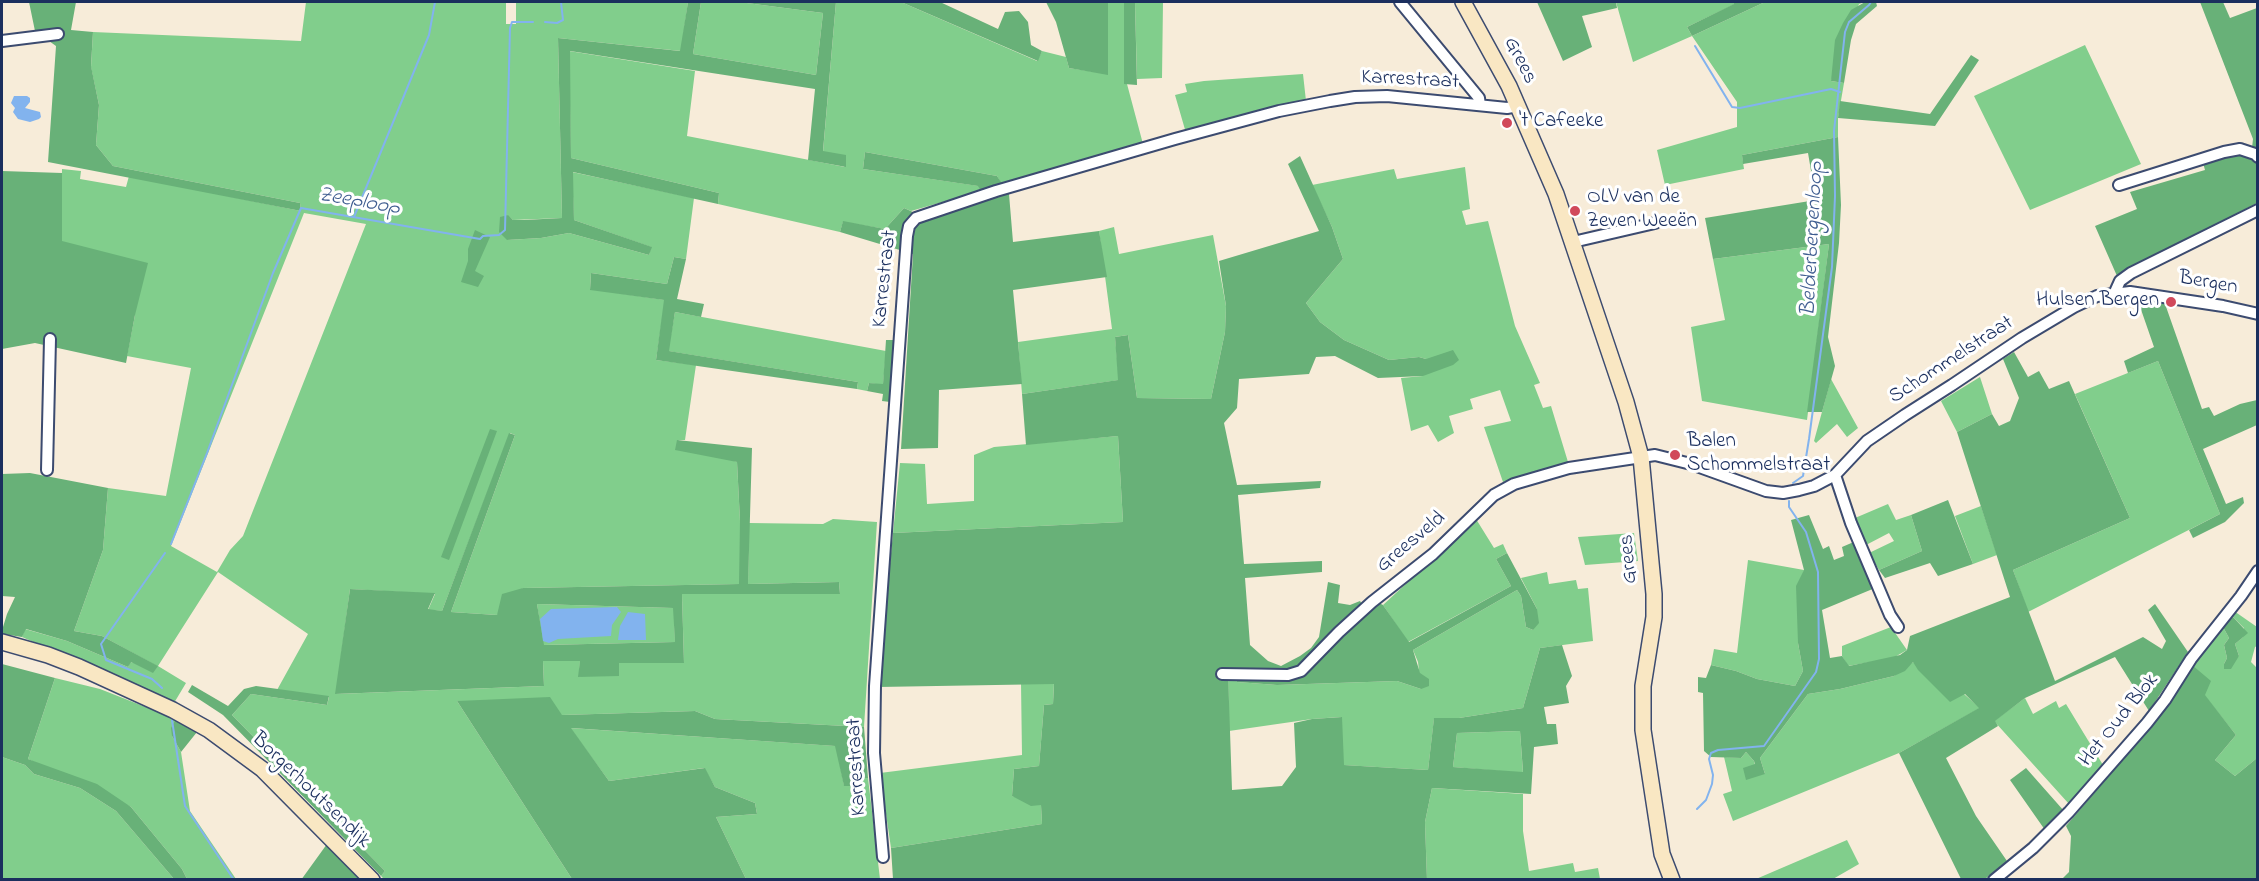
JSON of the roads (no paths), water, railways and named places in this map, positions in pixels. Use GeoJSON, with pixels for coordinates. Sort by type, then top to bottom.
{"type":"FeatureCollection","features":[{"type":"Feature","properties":{"kind":"street"},"geometry":{"type":"LineString","coordinates":[[1400,2],[1479,98],[1480,105]]}},
{"type":"Feature","properties":{"kind":"street","name":"Grees"},"geometry":{"type":"LineString","coordinates":[[1463,2],[1518,106],[1556,194],[1626,402],[1641,457],[1654,594],[1654,617],[1643,686],[1643,730],[1662,854],[1672,879]]}},
{"type":"Feature","properties":{"kind":"street"},"geometry":{"type":"LineString","coordinates":[[2,41],[58,34]]}},
{"type":"Feature","properties":{"kind":"street","name":"Karrestraat"},"geometry":{"type":"LineString","coordinates":[[883,857],[874,753],[874,716],[897,370],[909,226],[915,218],[1176,139],[1279,111],[1369,96],[1507,108],[1518,106]]}},
{"type":"Feature","properties":{"kind":"street"},"geometry":{"type":"LineString","coordinates":[[2119,185],[2224,152],[2240,149],[2258,157]]}},
{"type":"Feature","properties":{"kind":"street","name":"Schommelstraat"},"geometry":{"type":"LineString","coordinates":[[1641,457],[1664,456],[1766,491],[1783,493],[1814,486],[1835,475],[1867,441],[2022,338],[2074,307],[2097,296],[2115,292],[2120,281],[2131,273],[2258,210]]}},
{"type":"Feature","properties":{"kind":"street"},"geometry":{"type":"LineString","coordinates":[[1573,242],[1655,223]]}},
{"type":"Feature","properties":{"kind":"street","name":"Bergen"},"geometry":{"type":"LineString","coordinates":[[2115,292],[2154,295],[2258,314]]}},
{"type":"Feature","properties":{"kind":"street"},"geometry":{"type":"LineString","coordinates":[[47,470],[50,339]]}},
{"type":"Feature","properties":{"kind":"street","name":"Greesveld"},"geometry":{"type":"LineString","coordinates":[[1222,674],[1288,675],[1301,671],[1310,664],[1322,648],[1372,602],[1433,554],[1485,502],[1505,489],[1554,471],[1641,457]]}},
{"type":"Feature","properties":{"kind":"street"},"geometry":{"type":"LineString","coordinates":[[1835,475],[1851,523],[1890,615],[1898,627]]}},
{"type":"Feature","properties":{"kind":"street","name":"Het Oud Blok"},"geometry":{"type":"LineString","coordinates":[[1994,879],[2033,848],[2069,812],[2147,723],[2165,700],[2191,659],[2258,571]]}},
{"type":"Feature","properties":{"kind":"street","name":"Borgerhoutsendijk"},"geometry":{"type":"LineString","coordinates":[[2,642],[48,655],[173,710],[231,744],[279,785],[372,879]]}},
{"type":"Feature","properties":{"kind":"street","name":"Borgerhoutsendijk"},"geometry":{"type":"LineString","coordinates":[[2,651],[78,672],[87,672]]}},
{"type":"Feature","properties":{"kind":"water"},"geometry":{"type":"Polygon","coordinates":[[[14,96],[30,98],[25,108],[40,112],[41,117],[30,122],[18,119],[11,103],[14,96]]]}},
{"type":"Feature","properties":{"kind":"water"},"geometry":{"type":"Polygon","coordinates":[[[617,607],[621,612],[612,625],[611,636],[558,639],[549,643],[543,641],[540,619],[551,609],[617,607]]]}},
{"type":"Feature","properties":{"kind":"water"},"geometry":{"type":"Polygon","coordinates":[[[628,612],[645,614],[646,640],[618,640],[620,626],[628,612]]]}},
{"type":"Feature","properties":{"kind":"waterway"},"geometry":{"type":"LineString","coordinates":[[354,217],[429,35],[435,2]]}},
{"type":"Feature","properties":{"kind":"waterway","name":"Zeeploop"},"geometry":{"type":"LineString","coordinates":[[545,22],[557,23],[563,20],[561,2]]}},
{"type":"Feature","properties":{"kind":"waterway","name":"Belderbergenloop"},"geometry":{"type":"LineString","coordinates":[[1793,483],[1803,476],[1832,267],[1835,196],[1834,131],[1845,32],[1849,22],[1871,2]]}},
{"type":"Feature","properties":{"kind":"waterway","name":"Zeeploop"},"geometry":{"type":"LineString","coordinates":[[171,544],[273,273],[301,208],[480,239],[483,236],[499,235],[505,230],[510,28],[512,22],[533,22]]}},
{"type":"Feature","properties":{"kind":"waterway"},"geometry":{"type":"LineString","coordinates":[[1695,46],[1732,107],[1740,108],[1831,89],[1840,92]]}},
{"type":"Feature","properties":{"kind":"waterway","name":"Belderbergenloop"},"geometry":{"type":"LineString","coordinates":[[1697,809],[1706,800],[1712,784],[1713,775],[1709,759],[1711,753],[1718,750],[1764,746],[1816,672],[1819,659],[1818,572],[1806,532],[1789,507],[1789,501]]}},
{"type":"Feature","properties":{"kind":"waterway","name":"Zeeploop"},"geometry":{"type":"LineString","coordinates":[[162,688],[152,679],[106,660],[101,644],[165,553]]}},
{"type":"Feature","properties":{"kind":"waterway","name":"Zeeploop"},"geometry":{"type":"LineString","coordinates":[[172,720],[185,806],[234,880]]}},
{"type":"Feature","properties":{"kind":"place","name":"'t Cafeeke"},"geometry":{"type":"Point","coordinates":[1507,123]}},
{"type":"Feature","properties":{"kind":"place","name":"OLV van de Zeven Weeën"},"geometry":{"type":"Point","coordinates":[1575,211]}},
{"type":"Feature","properties":{"kind":"place","name":"Hulsen Bergen"},"geometry":{"type":"Point","coordinates":[2171,302]}},
{"type":"Feature","properties":{"kind":"place","name":"Balen Schommelstraat"},"geometry":{"type":"Point","coordinates":[1675,455]}}]}
